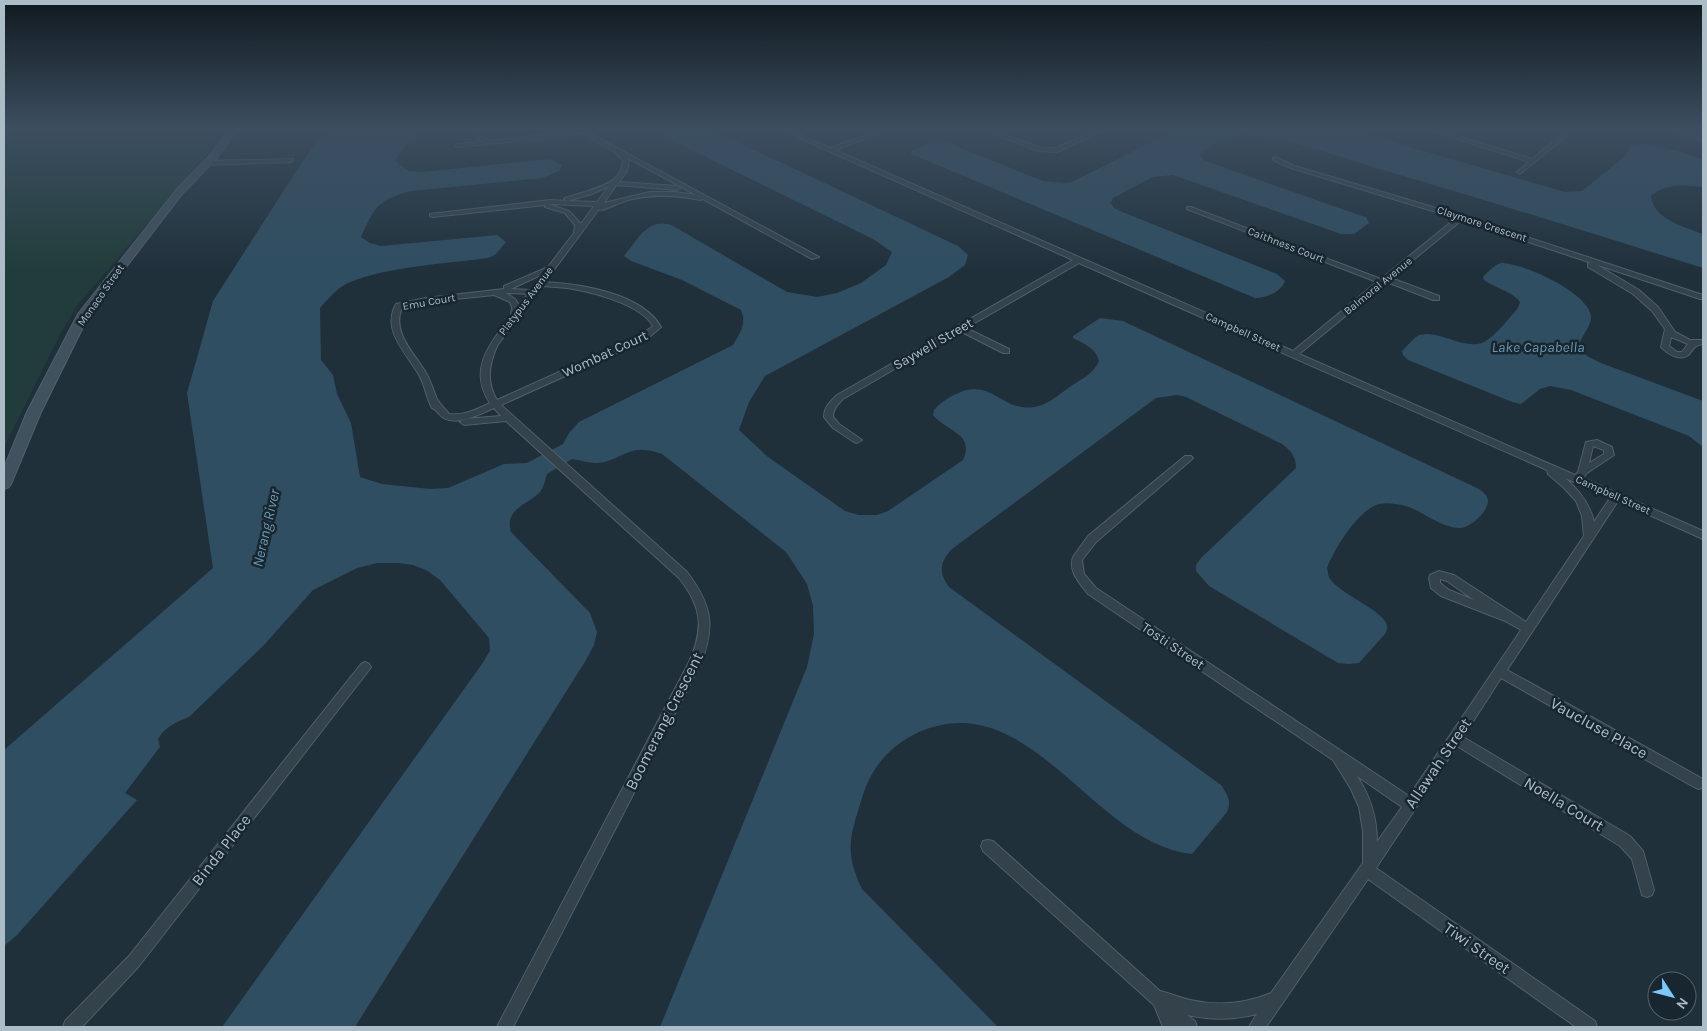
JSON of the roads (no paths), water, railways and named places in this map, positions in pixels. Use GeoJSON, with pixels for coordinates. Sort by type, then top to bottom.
{"type":"FeatureCollection","features":[{"type":"Feature","properties":{"kind":"street","name":"Monaco Street"},"geometry":{"type":"LineString","coordinates":[[4,484],[34,412],[84,314],[180,191],[193,177]]}},
{"type":"Feature","properties":{"kind":"street","name":"Platypus Avenue"},"geometry":{"type":"LineString","coordinates":[[546,452],[495,404],[485,384],[484,367],[493,346],[618,177]]}},
{"type":"Feature","properties":{"kind":"street"},"geometry":{"type":"LineString","coordinates":[[666,177],[815,257]]}},
{"type":"Feature","properties":{"kind":"street","name":"Campbell Street"},"geometry":{"type":"LineString","coordinates":[[892,177],[1536,461],[1580,477],[1616,496],[1703,535]]}},
{"type":"Feature","properties":{"kind":"street","name":"Claymore Crescent"},"geometry":{"type":"LineString","coordinates":[[1329,177],[1703,297]]}},
{"type":"Feature","properties":{"kind":"street"},"geometry":{"type":"LineString","coordinates":[[432,215],[548,202],[583,195],[614,182],[677,188],[694,192]]}},
{"type":"Feature","properties":{"kind":"street"},"geometry":{"type":"LineString","coordinates":[[587,220],[609,206],[634,197],[656,194],[682,195],[713,202]]}},
{"type":"Feature","properties":{"kind":"street"},"geometry":{"type":"LineString","coordinates":[[548,202],[609,206]]}},
{"type":"Feature","properties":{"kind":"street"},"geometry":{"type":"LineString","coordinates":[[524,204],[548,206],[567,212],[577,223],[577,234]]}},
{"type":"Feature","properties":{"kind":"street","name":"Caithness Court"},"geometry":{"type":"LineString","coordinates":[[1189,208],[1436,298]]}},
{"type":"Feature","properties":{"kind":"street","name":"Balmoral Avenue"},"geometry":{"type":"LineString","coordinates":[[1294,354],[1461,218]]}},
{"type":"Feature","properties":{"kind":"street","name":"Claymore Crescent"},"geometry":{"type":"LineString","coordinates":[[1574,255],[1636,292],[1655,309],[1668,330],[1680,338],[1700,343]]}},
{"type":"Feature","properties":{"kind":"street","name":"Saywell Street"},"geometry":{"type":"LineString","coordinates":[[857,440],[833,424],[828,416],[827,412],[831,405],[840,397],[1080,260]]}},
{"type":"Feature","properties":{"kind":"street"},"geometry":{"type":"LineString","coordinates":[[490,292],[523,282],[550,270]]}},
{"type":"Feature","properties":{"kind":"street","name":"Wombat Court"},"geometry":{"type":"LineString","coordinates":[[550,270],[578,288]]}},
{"type":"Feature","properties":{"kind":"street"},"geometry":{"type":"LineString","coordinates":[[1615,278],[1630,273]]}},
{"type":"Feature","properties":{"kind":"street","name":"Wombat Court"},"geometry":{"type":"LineString","coordinates":[[495,404],[530,390],[636,340],[657,328],[654,320],[634,306],[578,288],[540,284]]}},
{"type":"Feature","properties":{"kind":"street","name":"Emu Court"},"geometry":{"type":"LineString","coordinates":[[508,418],[446,424],[439,415],[425,378],[398,334],[394,319],[396,310],[400,305],[508,290],[533,292]]}},
{"type":"Feature","properties":{"kind":"street"},"geometry":{"type":"LineString","coordinates":[[490,292],[500,294],[513,301],[517,309],[515,318]]}},
{"type":"Feature","properties":{"kind":"street"},"geometry":{"type":"LineString","coordinates":[[960,328],[1006,351]]}},
{"type":"Feature","properties":{"kind":"street","name":"Claymore Crescent"},"geometry":{"type":"LineString","coordinates":[[1668,330],[1665,347],[1670,352],[1684,354],[1690,346],[1700,343]]}},
{"type":"Feature","properties":{"kind":"street","name":"Emu Court"},"geometry":{"type":"LineString","coordinates":[[433,400],[444,416],[452,418],[467,416],[495,404]]}},
{"type":"Feature","properties":{"kind":"street","name":"Boomerang Crescent"},"geometry":{"type":"LineString","coordinates":[[505,1027],[694,665],[701,650],[706,620],[702,604],[694,588],[683,575],[546,452]]}},
{"type":"Feature","properties":{"kind":"street","name":"Tosti Street"},"geometry":{"type":"LineString","coordinates":[[1188,458],[1092,539],[1077,560],[1079,575],[1092,592],[1411,804]]}},
{"type":"Feature","properties":{"kind":"street"},"geometry":{"type":"LineString","coordinates":[[1536,461],[1563,481],[1580,499],[1589,518],[1589,536]]}},
{"type":"Feature","properties":{"kind":"street","name":"Allawah Street"},"geometry":{"type":"LineString","coordinates":[[1257,1027],[1456,738],[1616,496]]}},
{"type":"Feature","properties":{"kind":"street"},"geometry":{"type":"LineString","coordinates":[[1509,618],[1442,591],[1434,583],[1434,578],[1439,575],[1450,578],[1528,629]]}},
{"type":"Feature","properties":{"kind":"street","name":"Binda Place"},"geometry":{"type":"LineString","coordinates":[[71,1027],[134,961],[365,667]]}},
{"type":"Feature","properties":{"kind":"street","name":"Vaucluse Place"},"geometry":{"type":"LineString","coordinates":[[1500,672],[1699,783]]}},
{"type":"Feature","properties":{"kind":"street","name":"Noella Court"},"geometry":{"type":"LineString","coordinates":[[1456,738],[1625,841],[1638,856],[1648,890]]}},
{"type":"Feature","properties":{"kind":"street"},"geometry":{"type":"LineString","coordinates":[[1335,754],[1355,783],[1366,804],[1371,831],[1368,866]]}},
{"type":"Feature","properties":{"kind":"street"},"geometry":{"type":"LineString","coordinates":[[988,846],[1189,1027]]}},
{"type":"Feature","properties":{"kind":"street","name":"Tiwi Street"},"geometry":{"type":"LineString","coordinates":[[1368,866],[1589,1027]]}},
{"type":"Feature","properties":{"kind":"street"},"geometry":{"type":"LineString","coordinates":[[1151,993],[1189,1008],[1213,1011],[1244,1009],[1276,999]]}},
{"type":"Feature","properties":{"kind":"street"},"geometry":{"type":"LineString","coordinates":[[1151,993],[1163,1010],[1171,1027]]}},
{"type":"Feature","properties":{"kind":"water","name":"Nerang River"},"geometry":{"type":"Polygon","coordinates":[[[292,177],[544,177],[411,191],[384,201],[374,211],[361,237],[370,243],[381,246],[497,235],[506,242],[495,255],[488,258],[417,266],[364,277],[340,288],[320,308],[321,360],[333,375],[337,394],[351,423],[360,477],[382,484],[431,489],[448,488],[504,464],[527,463],[563,444],[569,433],[579,422],[733,345],[743,324],[741,310],[682,280],[631,261],[624,256],[639,236],[651,227],[657,224],[673,226],[787,292],[817,297],[837,293],[861,283],[886,265],[892,252],[873,239],[747,177],[812,177],[958,246],[968,255],[965,265],[949,277],[765,376],[749,402],[739,430],[768,457],[845,511],[859,515],[877,515],[888,511],[963,460],[966,451],[962,438],[933,415],[934,410],[942,402],[952,396],[966,390],[978,389],[1015,405],[1026,407],[1039,406],[1087,375],[1099,361],[1092,350],[1073,338],[1073,336],[1100,318],[1123,321],[1479,489],[1488,500],[1485,509],[1478,518],[1469,525],[1460,528],[1439,523],[1413,509],[1396,504],[1379,504],[1363,513],[1341,541],[1327,568],[1329,577],[1335,585],[1383,618],[1387,624],[1387,629],[1385,634],[1359,663],[1338,663],[1209,586],[1196,571],[1196,565],[1201,558],[1296,468],[1292,454],[1282,444],[1186,397],[1177,395],[1156,398],[952,549],[943,563],[942,573],[949,587],[1221,785],[1229,801],[1227,812],[1192,854],[1156,844],[1123,824],[1060,771],[1028,747],[995,729],[959,723],[919,732],[890,751],[870,777],[852,834],[851,854],[856,876],[862,889],[998,1027],[660,1027],[807,667],[814,634],[813,606],[807,584],[786,552],[662,454],[640,450],[632,451],[605,462],[596,463],[572,459],[547,474],[541,491],[518,508],[511,518],[510,524],[511,532],[590,613],[597,632],[594,645],[586,660],[355,1027],[222,1027],[490,651],[489,638],[440,580],[426,570],[413,565],[377,563],[357,568],[313,590],[264,645],[189,717],[171,725],[164,731],[158,739],[160,747],[125,793],[137,800],[17,935],[4,946],[4,750],[213,568],[187,393],[213,301],[292,177]]]}},
{"type":"Feature","properties":{"kind":"water"},"geometry":{"type":"Polygon","coordinates":[[[966,177],[1033,177],[1043,181],[1072,182],[1082,177],[1153,177],[1113,198],[1111,203],[1114,208],[1277,274],[1285,281],[1273,294],[1255,298],[966,177]]]}},
{"type":"Feature","properties":{"kind":"water"},"geometry":{"type":"Polygon","coordinates":[[[1179,177],[1251,177],[1366,217],[1369,223],[1354,234],[1341,234],[1179,177]]]}},
{"type":"Feature","properties":{"kind":"water"},"geometry":{"type":"Polygon","coordinates":[[[1407,177],[1514,177],[1565,192],[1582,191],[1599,177],[1703,177],[1703,187],[1669,187],[1651,196],[1657,211],[1663,216],[1679,225],[1703,234],[1703,268],[1407,177]]]}},
{"type":"Feature","properties":{"kind":"water","name":"Lake Capabella"},"geometry":{"type":"Polygon","coordinates":[[[1501,263],[1511,264],[1538,273],[1553,280],[1579,298],[1587,307],[1591,316],[1590,324],[1581,339],[1579,347],[1587,356],[1703,401],[1703,447],[1689,436],[1571,390],[1550,386],[1540,389],[1521,404],[1408,360],[1403,355],[1402,351],[1416,337],[1423,334],[1474,344],[1486,341],[1496,333],[1518,308],[1520,302],[1508,292],[1484,280],[1483,277],[1487,273],[1501,263]]]}}]}
